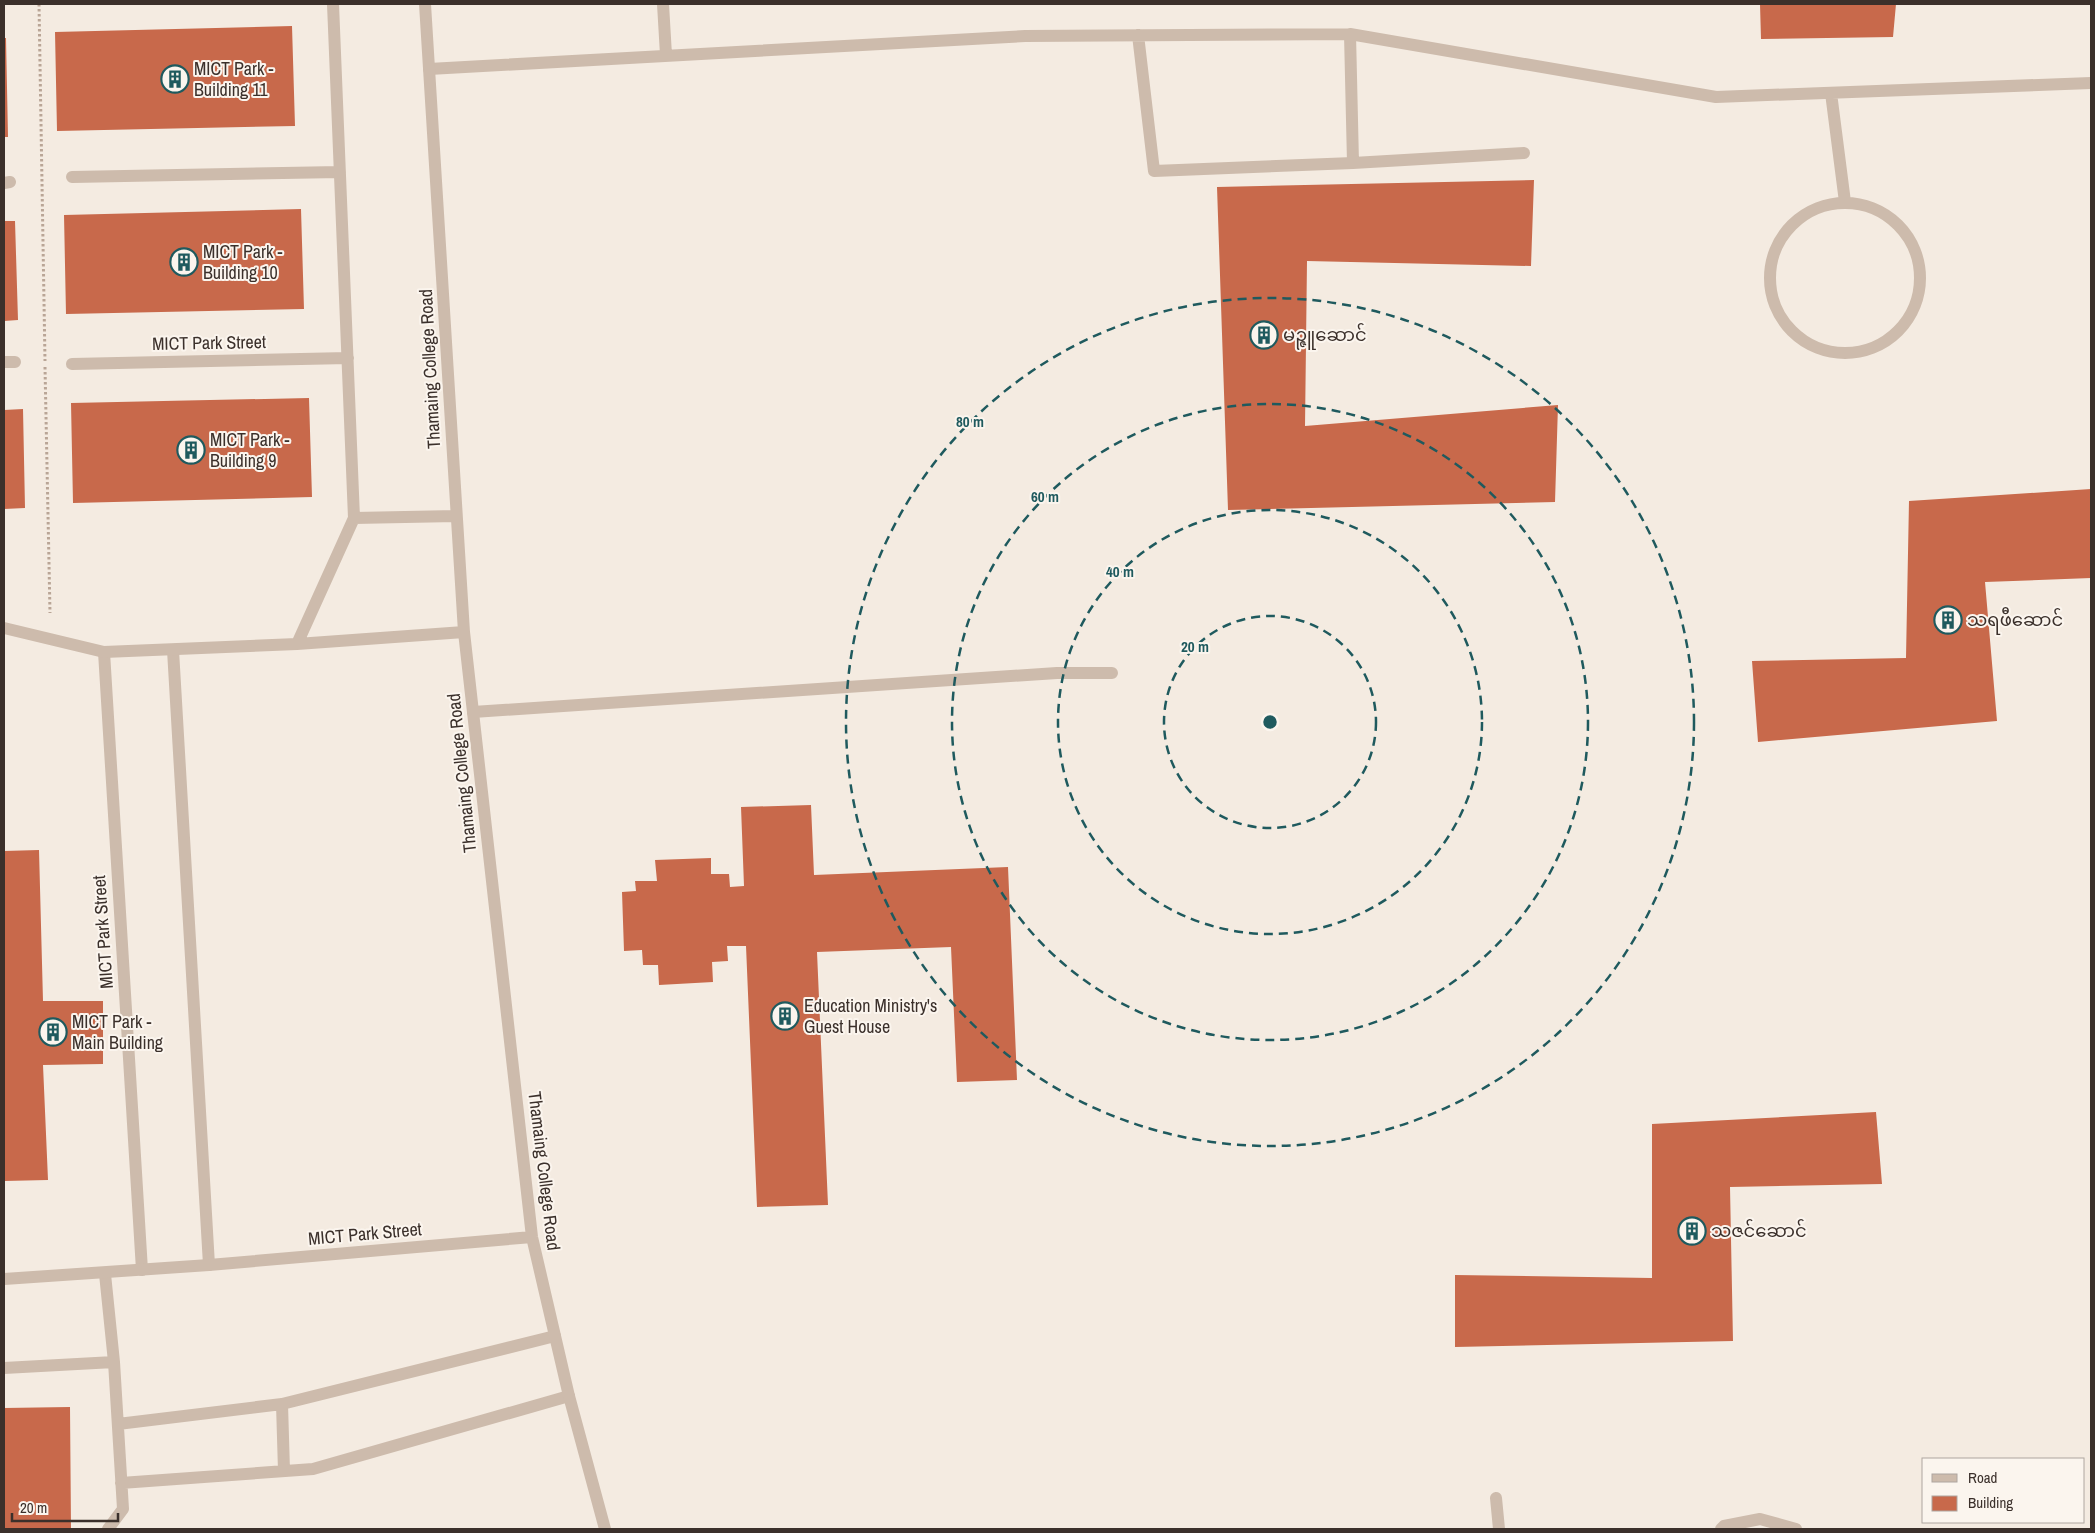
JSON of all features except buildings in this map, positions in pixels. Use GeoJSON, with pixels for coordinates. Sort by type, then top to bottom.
{"type":"FeatureCollection","features":[{"type":"Feature","properties":{"kind":"street"},"geometry":{"type":"LineString","coordinates":[[297,644],[354,518],[333,4]]}},
{"type":"Feature","properties":{"kind":"street","name":"Thamaing College Road"},"geometry":{"type":"LineString","coordinates":[[425,4],[464,632],[532,1237],[569,1396],[605,1529]]}},
{"type":"Feature","properties":{"kind":"street"},"geometry":{"type":"LineString","coordinates":[[664,4],[666,55]]}},
{"type":"Feature","properties":{"kind":"street"},"geometry":{"type":"LineString","coordinates":[[429,69],[1025,36],[1350,34],[1716,97],[2091,83]]}},
{"type":"Feature","properties":{"kind":"street"},"geometry":{"type":"LineString","coordinates":[[1350,34],[1353,163]]}},
{"type":"Feature","properties":{"kind":"street"},"geometry":{"type":"LineString","coordinates":[[1138,35],[1154,171],[1353,163],[1524,153]]}},
{"type":"Feature","properties":{"kind":"street"},"geometry":{"type":"LineString","coordinates":[[1832,93],[1845,202]]}},
{"type":"Feature","properties":{"kind":"street"},"geometry":{"type":"LineString","coordinates":[[72,177],[340,172]]}},
{"type":"Feature","properties":{"kind":"street"},"geometry":{"type":"LineString","coordinates":[[1845,202],[1874,208],[1899,224],[1916,248],[1922,278],[1916,307],[1900,331],[1875,348],[1846,354],[1816,348],[1791,332],[1775,307],[1769,278],[1774,249],[1791,224],[1816,208],[1845,202]]}},
{"type":"Feature","properties":{"kind":"street","name":"MICT Park Street"},"geometry":{"type":"LineString","coordinates":[[72,364],[348,358]]}},
{"type":"Feature","properties":{"kind":"street"},"geometry":{"type":"LineString","coordinates":[[354,518],[456,516]]}},
{"type":"Feature","properties":{"kind":"street"},"geometry":{"type":"LineString","coordinates":[[4,628],[104,652],[297,644],[464,632]]}},
{"type":"Feature","properties":{"kind":"street"},"geometry":{"type":"LineString","coordinates":[[173,650],[209,1265]]}},
{"type":"Feature","properties":{"kind":"street","name":"MICT Park Street"},"geometry":{"type":"LineString","coordinates":[[104,652],[142,1270]]}},
{"type":"Feature","properties":{"kind":"street"},"geometry":{"type":"LineString","coordinates":[[473,712],[1057,673],[1112,673]]}},
{"type":"Feature","properties":{"kind":"street","name":"MICT Park Street"},"geometry":{"type":"LineString","coordinates":[[4,1279],[105,1274],[532,1237]]}},
{"type":"Feature","properties":{"kind":"street"},"geometry":{"type":"LineString","coordinates":[[105,1274],[114,1362],[123,1509],[108,1529]]}},
{"type":"Feature","properties":{"kind":"street"},"geometry":{"type":"LineString","coordinates":[[118,1424],[282,1404],[555,1336]]}},
{"type":"Feature","properties":{"kind":"street"},"geometry":{"type":"LineString","coordinates":[[4,1368],[114,1362]]}},
{"type":"Feature","properties":{"kind":"street"},"geometry":{"type":"LineString","coordinates":[[121,1483],[313,1469],[569,1396]]}},
{"type":"Feature","properties":{"kind":"street"},"geometry":{"type":"LineString","coordinates":[[282,1404],[284,1471]]}},
{"type":"Feature","properties":{"kind":"street"},"geometry":{"type":"LineString","coordinates":[[1496,1498],[1499,1529]]}},
{"type":"Feature","properties":{"kind":"street"},"geometry":{"type":"LineString","coordinates":[[1721,1529],[1724,1526],[1760,1519],[1796,1529]]}},
{"type":"Feature","properties":{"kind":"path"},"geometry":{"type":"LineString","coordinates":[[39,4],[50,640]]}},
{"type":"Feature","properties":{"kind":"place","name":"MICT Park - Building 11"},"geometry":{"type":"Point","coordinates":[175,79]}},
{"type":"Feature","properties":{"kind":"place","name":"MICT Park - Building 10"},"geometry":{"type":"Point","coordinates":[184,262]}},
{"type":"Feature","properties":{"kind":"place","name":"မဉ္ဇူဆောင်"},"geometry":{"type":"Point","coordinates":[1264,335]}},
{"type":"Feature","properties":{"kind":"place","name":"MICT Park - Building 9"},"geometry":{"type":"Point","coordinates":[191,450]}},
{"type":"Feature","properties":{"kind":"place","name":"သရဖီဆောင်"},"geometry":{"type":"Point","coordinates":[1948,620]}},
{"type":"Feature","properties":{"kind":"place","name":"Education Ministry's Guest House"},"geometry":{"type":"Point","coordinates":[785,1016]}},
{"type":"Feature","properties":{"kind":"place","name":"MICT Park - Main Building"},"geometry":{"type":"Point","coordinates":[53,1032]}},
{"type":"Feature","properties":{"kind":"place","name":"သဇင်ဆောင်"},"geometry":{"type":"Point","coordinates":[1692,1231]}}]}
